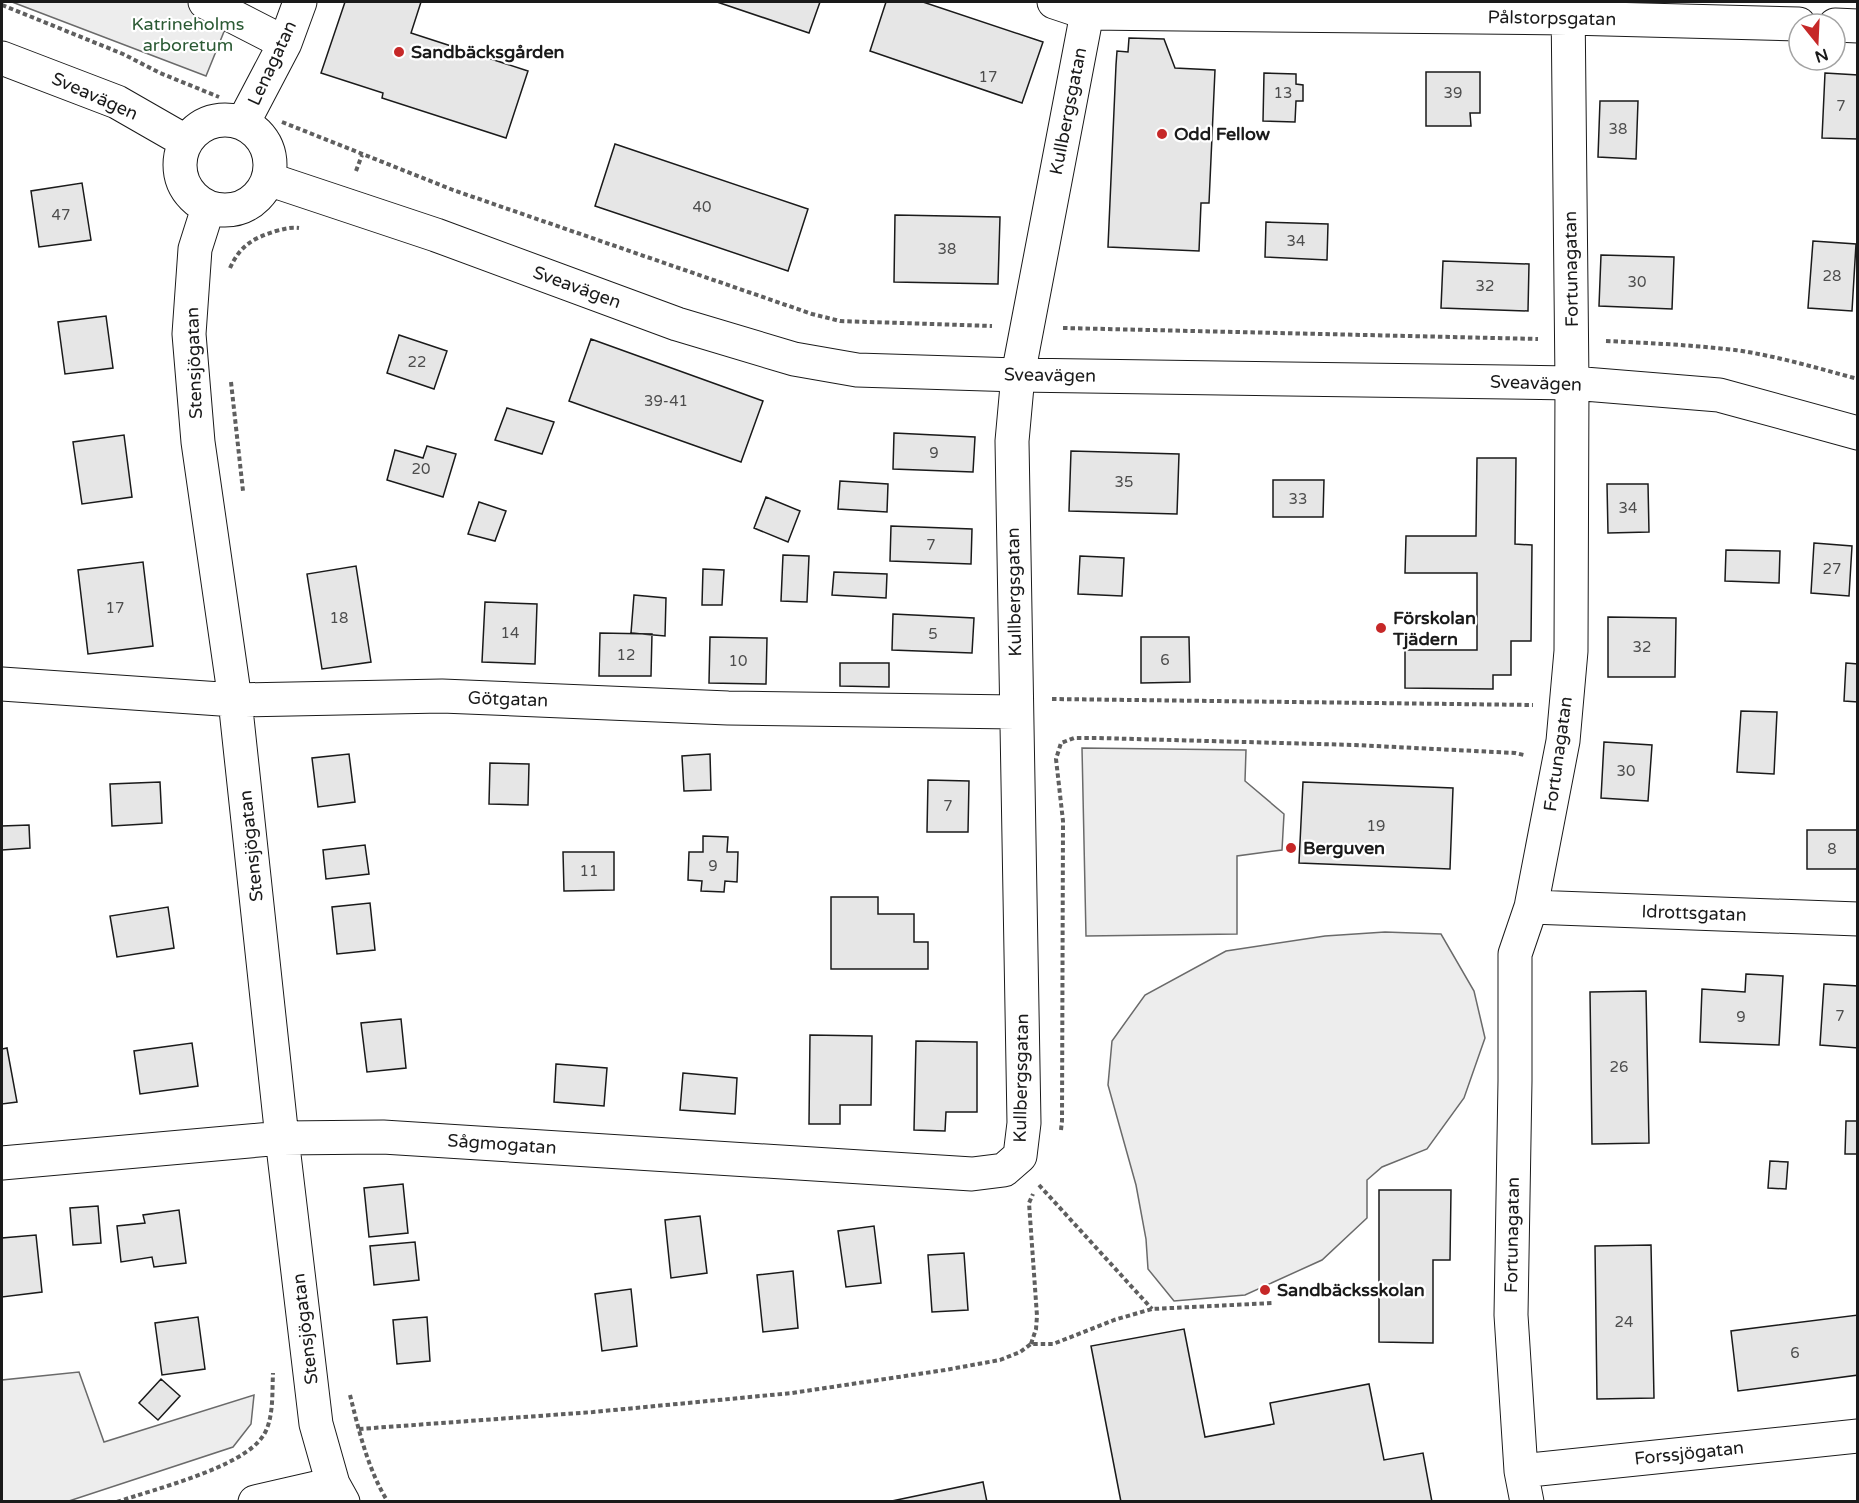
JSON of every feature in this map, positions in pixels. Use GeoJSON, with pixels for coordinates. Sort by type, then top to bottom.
{"type":"FeatureCollection","features":[{"type":"Feature","properties":{"kind":"street"},"geometry":{"type":"LineString","coordinates":[[205,2],[285,43]]}},
{"type":"Feature","properties":{"kind":"street","name":"Lenagatan"},"geometry":{"type":"LineString","coordinates":[[247,116],[285,43],[300,2]]}},
{"type":"Feature","properties":{"kind":"street","name":"Pålstorpsgatan"},"geometry":{"type":"LineString","coordinates":[[1054,2],[1087,14],[1568,10],[1787,23]]}},
{"type":"Feature","properties":{"kind":"street","name":"Fortunagatan"},"geometry":{"type":"LineString","coordinates":[[1524,1486],[1511,1315],[1515,954],[1532,907],[1563,741],[1570,651],[1572,384],[1568,10]]}},
{"type":"Feature","properties":{"kind":"street","name":"Kullbergsgatan"},"geometry":{"type":"LineString","coordinates":[[1004,1170],[1020,1156],[1024,1123],[1012,441],[1018,375],[1087,14]]}},
{"type":"Feature","properties":{"kind":"street","name":"Sveavägen"},"geometry":{"type":"LineString","coordinates":[[2,58],[117,102],[185,141]]}},
{"type":"Feature","properties":{"kind":"street"},"geometry":{"type":"LineString","coordinates":[[247,116],[267,146],[270,162],[268,179],[261,192],[251,202],[237,209],[208,208],[197,201],[181,180],[180,154],[185,141],[196,129],[211,121],[247,116]]}},
{"type":"Feature","properties":{"kind":"street","name":"Sveavägen"},"geometry":{"type":"LineString","coordinates":[[268,179],[436,235],[677,324],[794,359],[858,370],[1018,375],[1572,384],[1719,395],[1857,433]]}},
{"type":"Feature","properties":{"kind":"street","name":"Stensjögatan"},"geometry":{"type":"LineString","coordinates":[[208,208],[195,249],[189,334],[198,442],[235,700],[282,1138],[316,1424],[338,1493]]}},
{"type":"Feature","properties":{"kind":"street","name":"Götgatan"},"geometry":{"type":"LineString","coordinates":[[2,684],[235,700],[442,696],[728,708],[1015,705]]}},
{"type":"Feature","properties":{"kind":"street","name":"Idrottsgatan"},"geometry":{"type":"LineString","coordinates":[[1532,907],[1857,919]]}},
{"type":"Feature","properties":{"kind":"street","name":"Sågmogatan"},"geometry":{"type":"LineString","coordinates":[[2,1163],[282,1138],[383,1137],[972,1174],[1004,1170]]}},
{"type":"Feature","properties":{"kind":"street","name":"Forssjögatan"},"geometry":{"type":"LineString","coordinates":[[1524,1486],[1857,1436]]}},
{"type":"Feature","properties":{"kind":"street"},"geometry":{"type":"LineString","coordinates":[[255,1502],[338,1493]]}},
{"type":"Feature","properties":{"kind":"path"},"geometry":{"type":"LineString","coordinates":[[2,5],[123,54],[247,116],[362,155],[453,190],[840,321],[1571,340],[1683,345],[1784,359],[1857,379]]}},
{"type":"Feature","properties":{"kind":"path"},"geometry":{"type":"LineString","coordinates":[[344,204],[362,155]]}},
{"type":"Feature","properties":{"kind":"path"},"geometry":{"type":"LineString","coordinates":[[228,278],[237,254],[246,243],[290,227],[304,229]]}},
{"type":"Feature","properties":{"kind":"path"},"geometry":{"type":"LineString","coordinates":[[230,371],[244,500]]}},
{"type":"Feature","properties":{"kind":"path"},"geometry":{"type":"LineString","coordinates":[[1015,705],[1566,706]]}},
{"type":"Feature","properties":{"kind":"path"},"geometry":{"type":"LineString","coordinates":[[1059,1140],[1062,1121],[1063,820],[1056,759],[1062,743],[1074,738],[1098,738],[1515,753],[1538,759],[1558,768]]}},
{"type":"Feature","properties":{"kind":"path"},"geometry":{"type":"LineString","coordinates":[[359,1430],[592,1412],[792,1393],[1000,1360],[1020,1352],[1031,1344],[1036,1329],[1029,1203],[1037,1182],[1152,1309]]}},
{"type":"Feature","properties":{"kind":"path"},"geometry":{"type":"LineString","coordinates":[[1031,1344],[1053,1344],[1114,1320],[1152,1309],[1272,1303]]}},
{"type":"Feature","properties":{"kind":"path"},"geometry":{"type":"LineString","coordinates":[[117,1502],[214,1468],[247,1452],[264,1435],[270,1413],[273,1370],[279,1364],[309,1358]]}},
{"type":"Feature","properties":{"kind":"path"},"geometry":{"type":"LineString","coordinates":[[348,1388],[373,1470],[388,1502]]}},
{"type":"Feature","properties":{"kind":"shaded area","name":"Katrineholms arboretum"},"geometry":{"type":"Polygon","coordinates":[[[12,2],[236,2],[206,76],[12,2]]]}},
{"type":"Feature","properties":{"kind":"shaded area"},"geometry":{"type":"Polygon","coordinates":[[[1082,748],[1246,750],[1245,781],[1284,814],[1282,850],[1237,856],[1237,934],[1086,936],[1082,748]]]}},
{"type":"Feature","properties":{"kind":"shaded area"},"geometry":{"type":"Polygon","coordinates":[[[1385,932],[1441,934],[1474,991],[1485,1038],[1464,1098],[1427,1149],[1382,1167],[1367,1180],[1367,1218],[1322,1260],[1245,1295],[1174,1301],[1148,1269],[1146,1239],[1136,1185],[1108,1085],[1112,1041],[1145,995],[1226,951],[1325,936],[1385,932]]]}},
{"type":"Feature","properties":{"kind":"shaded area"},"geometry":{"type":"Polygon","coordinates":[[[79,1372],[104,1442],[254,1395],[251,1424],[233,1447],[69,1501],[2,1501],[2,1380],[79,1372]]]}},
{"type":"Feature","properties":{"kind":"building","name":"Sandbäcksgården"},"geometry":{"type":"Polygon","coordinates":[[[345,2],[421,2],[411,33],[528,71],[506,138],[382,98],[383,93],[321,73],[345,2]]]}},
{"type":"Feature","properties":{"kind":"building"},"geometry":{"type":"Polygon","coordinates":[[[717,2],[820,2],[809,33],[717,2]]]}},
{"type":"Feature","properties":{"kind":"building"},"geometry":{"type":"Polygon","coordinates":[[[886,2],[923,2],[1043,42],[1022,103],[870,51],[886,2]]]}},
{"type":"Feature","properties":{"kind":"building","name":"Odd Fellow"},"geometry":{"type":"Polygon","coordinates":[[[1129,38],[1164,39],[1175,68],[1215,70],[1209,203],[1201,203],[1199,251],[1108,247],[1117,51],[1128,52],[1129,38]]]}},
{"type":"Feature","properties":{"kind":"building"},"geometry":{"type":"Polygon","coordinates":[[[1426,72],[1480,72],[1480,113],[1470,113],[1471,126],[1426,126],[1426,72]]]}},
{"type":"Feature","properties":{"kind":"building"},"geometry":{"type":"Polygon","coordinates":[[[1264,73],[1296,74],[1296,84],[1303,85],[1303,101],[1296,101],[1295,122],[1263,121],[1264,73]]]}},
{"type":"Feature","properties":{"kind":"building"},"geometry":{"type":"Polygon","coordinates":[[[1825,73],[1858,75],[1858,139],[1822,138],[1825,73]]]}},
{"type":"Feature","properties":{"kind":"building"},"geometry":{"type":"Polygon","coordinates":[[[1600,101],[1638,101],[1636,159],[1598,157],[1600,101]]]}},
{"type":"Feature","properties":{"kind":"building"},"geometry":{"type":"Polygon","coordinates":[[[615,144],[808,209],[788,271],[595,206],[615,144]]]}},
{"type":"Feature","properties":{"kind":"building"},"geometry":{"type":"Polygon","coordinates":[[[82,183],[91,240],[39,247],[31,191],[82,183]]]}},
{"type":"Feature","properties":{"kind":"building"},"geometry":{"type":"Polygon","coordinates":[[[895,215],[1000,217],[998,284],[894,282],[895,215]]]}},
{"type":"Feature","properties":{"kind":"building"},"geometry":{"type":"Polygon","coordinates":[[[1266,222],[1328,224],[1327,260],[1265,257],[1266,222]]]}},
{"type":"Feature","properties":{"kind":"building"},"geometry":{"type":"Polygon","coordinates":[[[1813,241],[1856,244],[1852,311],[1808,308],[1813,241]]]}},
{"type":"Feature","properties":{"kind":"building"},"geometry":{"type":"Polygon","coordinates":[[[1601,255],[1674,257],[1672,309],[1599,306],[1601,255]]]}},
{"type":"Feature","properties":{"kind":"building"},"geometry":{"type":"Polygon","coordinates":[[[1443,261],[1529,264],[1528,311],[1441,308],[1443,261]]]}},
{"type":"Feature","properties":{"kind":"building"},"geometry":{"type":"Polygon","coordinates":[[[106,316],[113,368],[65,374],[58,322],[106,316]]]}},
{"type":"Feature","properties":{"kind":"building"},"geometry":{"type":"Polygon","coordinates":[[[399,335],[447,351],[434,389],[387,373],[399,335]]]}},
{"type":"Feature","properties":{"kind":"building"},"geometry":{"type":"Polygon","coordinates":[[[591,339],[763,401],[741,462],[569,401],[591,339]]]}},
{"type":"Feature","properties":{"kind":"building"},"geometry":{"type":"Polygon","coordinates":[[[507,408],[554,422],[542,454],[495,440],[507,408]]]}},
{"type":"Feature","properties":{"kind":"building"},"geometry":{"type":"Polygon","coordinates":[[[894,433],[975,437],[973,472],[893,469],[894,433]]]}},
{"type":"Feature","properties":{"kind":"building"},"geometry":{"type":"Polygon","coordinates":[[[124,435],[132,497],[82,504],[73,442],[124,435]]]}},
{"type":"Feature","properties":{"kind":"building"},"geometry":{"type":"Polygon","coordinates":[[[427,446],[456,454],[443,497],[387,480],[395,450],[423,458],[427,446]]]}},
{"type":"Feature","properties":{"kind":"building"},"geometry":{"type":"Polygon","coordinates":[[[1071,451],[1179,454],[1177,514],[1069,511],[1071,451]]]}},
{"type":"Feature","properties":{"kind":"building"},"geometry":{"type":"Polygon","coordinates":[[[1477,458],[1516,458],[1515,544],[1532,545],[1531,641],[1511,641],[1511,675],[1493,675],[1493,689],[1405,688],[1405,650],[1477,650],[1477,573],[1405,573],[1406,536],[1476,536],[1477,458]]]}},
{"type":"Feature","properties":{"kind":"building"},"geometry":{"type":"Polygon","coordinates":[[[1273,480],[1324,480],[1323,517],[1273,517],[1273,480]]]}},
{"type":"Feature","properties":{"kind":"building"},"geometry":{"type":"Polygon","coordinates":[[[840,481],[888,484],[887,512],[838,509],[840,481]]]}},
{"type":"Feature","properties":{"kind":"building"},"geometry":{"type":"Polygon","coordinates":[[[1607,484],[1648,484],[1649,532],[1608,533],[1607,484]]]}},
{"type":"Feature","properties":{"kind":"building"},"geometry":{"type":"Polygon","coordinates":[[[766,497],[800,511],[788,542],[754,528],[766,497]]]}},
{"type":"Feature","properties":{"kind":"building"},"geometry":{"type":"Polygon","coordinates":[[[479,502],[506,511],[495,541],[468,534],[479,502]]]}},
{"type":"Feature","properties":{"kind":"building"},"geometry":{"type":"Polygon","coordinates":[[[891,526],[972,529],[971,564],[890,561],[891,526]]]}},
{"type":"Feature","properties":{"kind":"building"},"geometry":{"type":"Polygon","coordinates":[[[1814,543],[1852,546],[1849,596],[1811,593],[1814,543]]]}},
{"type":"Feature","properties":{"kind":"building"},"geometry":{"type":"Polygon","coordinates":[[[1726,550],[1780,551],[1779,583],[1725,581],[1726,550]]]}},
{"type":"Feature","properties":{"kind":"building"},"geometry":{"type":"Polygon","coordinates":[[[783,555],[809,556],[807,602],[781,601],[783,555]]]}},
{"type":"Feature","properties":{"kind":"building"},"geometry":{"type":"Polygon","coordinates":[[[1080,556],[1124,558],[1122,596],[1078,594],[1080,556]]]}},
{"type":"Feature","properties":{"kind":"building"},"geometry":{"type":"Polygon","coordinates":[[[143,562],[153,646],[88,654],[78,570],[143,562]]]}},
{"type":"Feature","properties":{"kind":"building"},"geometry":{"type":"Polygon","coordinates":[[[356,566],[371,662],[322,669],[307,574],[356,566]]]}},
{"type":"Feature","properties":{"kind":"building"},"geometry":{"type":"Polygon","coordinates":[[[703,569],[724,570],[722,605],[702,605],[703,569]]]}},
{"type":"Feature","properties":{"kind":"building"},"geometry":{"type":"Polygon","coordinates":[[[834,572],[887,574],[886,598],[832,595],[834,572]]]}},
{"type":"Feature","properties":{"kind":"building"},"geometry":{"type":"Polygon","coordinates":[[[634,595],[666,598],[665,636],[631,633],[634,595]]]}},
{"type":"Feature","properties":{"kind":"building"},"geometry":{"type":"Polygon","coordinates":[[[485,602],[537,604],[535,664],[482,662],[485,602]]]}},
{"type":"Feature","properties":{"kind":"building"},"geometry":{"type":"Polygon","coordinates":[[[893,614],[974,618],[972,653],[892,650],[893,614]]]}},
{"type":"Feature","properties":{"kind":"building"},"geometry":{"type":"Polygon","coordinates":[[[1608,617],[1676,618],[1675,677],[1608,677],[1608,617]]]}},
{"type":"Feature","properties":{"kind":"building"},"geometry":{"type":"Polygon","coordinates":[[[600,633],[652,634],[651,676],[599,676],[600,633]]]}},
{"type":"Feature","properties":{"kind":"building"},"geometry":{"type":"Polygon","coordinates":[[[710,637],[767,638],[766,684],[709,683],[710,637]]]}},
{"type":"Feature","properties":{"kind":"building"},"geometry":{"type":"Polygon","coordinates":[[[1141,637],[1189,637],[1190,682],[1141,683],[1141,637]]]}},
{"type":"Feature","properties":{"kind":"building"},"geometry":{"type":"Polygon","coordinates":[[[840,663],[889,663],[889,687],[840,686],[840,663]]]}},
{"type":"Feature","properties":{"kind":"building"},"geometry":{"type":"Polygon","coordinates":[[[1846,663],[1858,664],[1858,702],[1844,701],[1846,663]]]}},
{"type":"Feature","properties":{"kind":"building"},"geometry":{"type":"Polygon","coordinates":[[[1741,711],[1777,712],[1774,774],[1737,772],[1741,711]]]}},
{"type":"Feature","properties":{"kind":"building"},"geometry":{"type":"Polygon","coordinates":[[[1604,742],[1652,745],[1648,801],[1601,798],[1604,742]]]}},
{"type":"Feature","properties":{"kind":"building"},"geometry":{"type":"Polygon","coordinates":[[[349,754],[355,802],[318,807],[312,758],[349,754]]]}},
{"type":"Feature","properties":{"kind":"building"},"geometry":{"type":"Polygon","coordinates":[[[710,754],[711,790],[684,791],[682,756],[710,754]]]}},
{"type":"Feature","properties":{"kind":"building"},"geometry":{"type":"Polygon","coordinates":[[[490,763],[529,764],[528,805],[489,804],[490,763]]]}},
{"type":"Feature","properties":{"kind":"building"},"geometry":{"type":"Polygon","coordinates":[[[928,780],[969,781],[968,832],[927,832],[928,780]]]}},
{"type":"Feature","properties":{"kind":"building"},"geometry":{"type":"Polygon","coordinates":[[[160,782],[162,823],[112,826],[110,784],[160,782]]]}},
{"type":"Feature","properties":{"kind":"building"},"geometry":{"type":"Polygon","coordinates":[[[1303,782],[1453,788],[1450,869],[1299,863],[1303,782]]]}},
{"type":"Feature","properties":{"kind":"building"},"geometry":{"type":"Polygon","coordinates":[[[29,825],[30,848],[2,850],[2,826],[29,825]]]}},
{"type":"Feature","properties":{"kind":"building"},"geometry":{"type":"Polygon","coordinates":[[[1807,830],[1858,830],[1858,869],[1807,869],[1807,830]]]}},
{"type":"Feature","properties":{"kind":"building"},"geometry":{"type":"Polygon","coordinates":[[[703,836],[728,837],[727,852],[738,852],[737,882],[725,881],[724,892],[701,891],[702,881],[688,880],[689,852],[703,852],[703,836]]]}},
{"type":"Feature","properties":{"kind":"building"},"geometry":{"type":"Polygon","coordinates":[[[365,845],[369,874],[326,879],[323,850],[365,845]]]}},
{"type":"Feature","properties":{"kind":"building"},"geometry":{"type":"Polygon","coordinates":[[[563,852],[614,852],[614,890],[564,891],[563,852]]]}},
{"type":"Feature","properties":{"kind":"building"},"geometry":{"type":"Polygon","coordinates":[[[831,897],[878,897],[878,914],[914,914],[914,942],[928,942],[928,969],[831,969],[831,897]]]}},
{"type":"Feature","properties":{"kind":"building"},"geometry":{"type":"Polygon","coordinates":[[[370,903],[375,950],[337,954],[332,907],[370,903]]]}},
{"type":"Feature","properties":{"kind":"building"},"geometry":{"type":"Polygon","coordinates":[[[168,907],[174,948],[117,957],[110,916],[168,907]]]}},
{"type":"Feature","properties":{"kind":"building"},"geometry":{"type":"Polygon","coordinates":[[[1746,974],[1783,976],[1779,1045],[1700,1042],[1702,989],[1745,992],[1746,974]]]}},
{"type":"Feature","properties":{"kind":"building"},"geometry":{"type":"Polygon","coordinates":[[[1824,984],[1858,986],[1858,1048],[1820,1045],[1824,984]]]}},
{"type":"Feature","properties":{"kind":"building"},"geometry":{"type":"Polygon","coordinates":[[[1646,991],[1649,1143],[1592,1144],[1590,992],[1646,991]]]}},
{"type":"Feature","properties":{"kind":"building"},"geometry":{"type":"Polygon","coordinates":[[[401,1019],[406,1068],[367,1072],[361,1023],[401,1019]]]}},
{"type":"Feature","properties":{"kind":"building"},"geometry":{"type":"Polygon","coordinates":[[[810,1035],[872,1036],[871,1105],[840,1105],[840,1124],[809,1124],[810,1035]]]}},
{"type":"Feature","properties":{"kind":"building"},"geometry":{"type":"Polygon","coordinates":[[[916,1041],[977,1042],[977,1112],[946,1112],[945,1131],[914,1130],[916,1041]]]}},
{"type":"Feature","properties":{"kind":"building"},"geometry":{"type":"Polygon","coordinates":[[[192,1043],[198,1086],[140,1094],[134,1051],[192,1043]]]}},
{"type":"Feature","properties":{"kind":"building"},"geometry":{"type":"Polygon","coordinates":[[[7,1048],[17,1102],[2,1104],[2,1049],[7,1048]]]}},
{"type":"Feature","properties":{"kind":"building"},"geometry":{"type":"Polygon","coordinates":[[[556,1064],[607,1068],[604,1106],[554,1102],[556,1064]]]}},
{"type":"Feature","properties":{"kind":"building"},"geometry":{"type":"Polygon","coordinates":[[[683,1073],[737,1078],[735,1114],[680,1110],[683,1073]]]}},
{"type":"Feature","properties":{"kind":"building"},"geometry":{"type":"Polygon","coordinates":[[[1846,1121],[1858,1121],[1858,1154],[1845,1154],[1846,1121]]]}},
{"type":"Feature","properties":{"kind":"building"},"geometry":{"type":"Polygon","coordinates":[[[1770,1161],[1788,1162],[1786,1189],[1768,1188],[1770,1161]]]}},
{"type":"Feature","properties":{"kind":"building"},"geometry":{"type":"Polygon","coordinates":[[[403,1184],[408,1233],[369,1237],[364,1188],[403,1184]]]}},
{"type":"Feature","properties":{"kind":"building"},"geometry":{"type":"Polygon","coordinates":[[[1379,1190],[1451,1190],[1450,1260],[1433,1260],[1433,1343],[1379,1342],[1379,1190]]]}},
{"type":"Feature","properties":{"kind":"building"},"geometry":{"type":"Polygon","coordinates":[[[98,1206],[101,1243],[73,1245],[70,1208],[98,1206]]]}},
{"type":"Feature","properties":{"kind":"building"},"geometry":{"type":"Polygon","coordinates":[[[179,1210],[186,1263],[154,1267],[152,1257],[121,1262],[117,1226],[145,1223],[143,1215],[179,1210]]]}},
{"type":"Feature","properties":{"kind":"building"},"geometry":{"type":"Polygon","coordinates":[[[700,1216],[707,1273],[671,1278],[665,1220],[700,1216]]]}},
{"type":"Feature","properties":{"kind":"building"},"geometry":{"type":"Polygon","coordinates":[[[874,1226],[881,1283],[846,1287],[838,1231],[874,1226]]]}},
{"type":"Feature","properties":{"kind":"building"},"geometry":{"type":"Polygon","coordinates":[[[36,1235],[42,1292],[2,1297],[2,1238],[36,1235]]]}},
{"type":"Feature","properties":{"kind":"building"},"geometry":{"type":"Polygon","coordinates":[[[415,1242],[419,1280],[374,1285],[370,1246],[415,1242]]]}},
{"type":"Feature","properties":{"kind":"building"},"geometry":{"type":"Polygon","coordinates":[[[1651,1245],[1654,1398],[1597,1399],[1595,1246],[1651,1245]]]}},
{"type":"Feature","properties":{"kind":"building"},"geometry":{"type":"Polygon","coordinates":[[[964,1253],[968,1310],[932,1312],[928,1255],[964,1253]]]}},
{"type":"Feature","properties":{"kind":"building"},"geometry":{"type":"Polygon","coordinates":[[[793,1271],[798,1328],[763,1332],[757,1275],[793,1271]]]}},
{"type":"Feature","properties":{"kind":"building"},"geometry":{"type":"Polygon","coordinates":[[[631,1289],[637,1346],[602,1351],[595,1294],[631,1289]]]}},
{"type":"Feature","properties":{"kind":"building"},"geometry":{"type":"Polygon","coordinates":[[[1858,1315],[1858,1375],[1738,1391],[1731,1331],[1858,1315]]]}},
{"type":"Feature","properties":{"kind":"building"},"geometry":{"type":"Polygon","coordinates":[[[198,1317],[205,1369],[162,1375],[155,1323],[198,1317]]]}},
{"type":"Feature","properties":{"kind":"building"},"geometry":{"type":"Polygon","coordinates":[[[427,1317],[430,1361],[397,1364],[393,1320],[427,1317]]]}},
{"type":"Feature","properties":{"kind":"building"},"geometry":{"type":"Polygon","coordinates":[[[1184,1329],[1205,1437],[1274,1424],[1270,1403],[1369,1384],[1384,1460],[1423,1453],[1432,1502],[1121,1502],[1091,1346],[1184,1329]]]}},
{"type":"Feature","properties":{"kind":"building"},"geometry":{"type":"Polygon","coordinates":[[[161,1379],[180,1396],[158,1420],[139,1403],[161,1379]]]}},
{"type":"Feature","properties":{"kind":"building"},"geometry":{"type":"Polygon","coordinates":[[[983,1482],[987,1502],[887,1502],[983,1482]]]}},
{"type":"Feature","properties":{"kind":"place","name":"Sandbäcksgården"},"geometry":{"type":"Point","coordinates":[399,52]}},
{"type":"Feature","properties":{"kind":"place","name":"Odd Fellow"},"geometry":{"type":"Point","coordinates":[1162,134]}},
{"type":"Feature","properties":{"kind":"place","name":"Förskolan Tjädern"},"geometry":{"type":"Point","coordinates":[1381,628]}},
{"type":"Feature","properties":{"kind":"place","name":"Berguven"},"geometry":{"type":"Point","coordinates":[1291,848]}},
{"type":"Feature","properties":{"kind":"place","name":"Sandbäcksskolan"},"geometry":{"type":"Point","coordinates":[1265,1290]}}]}
